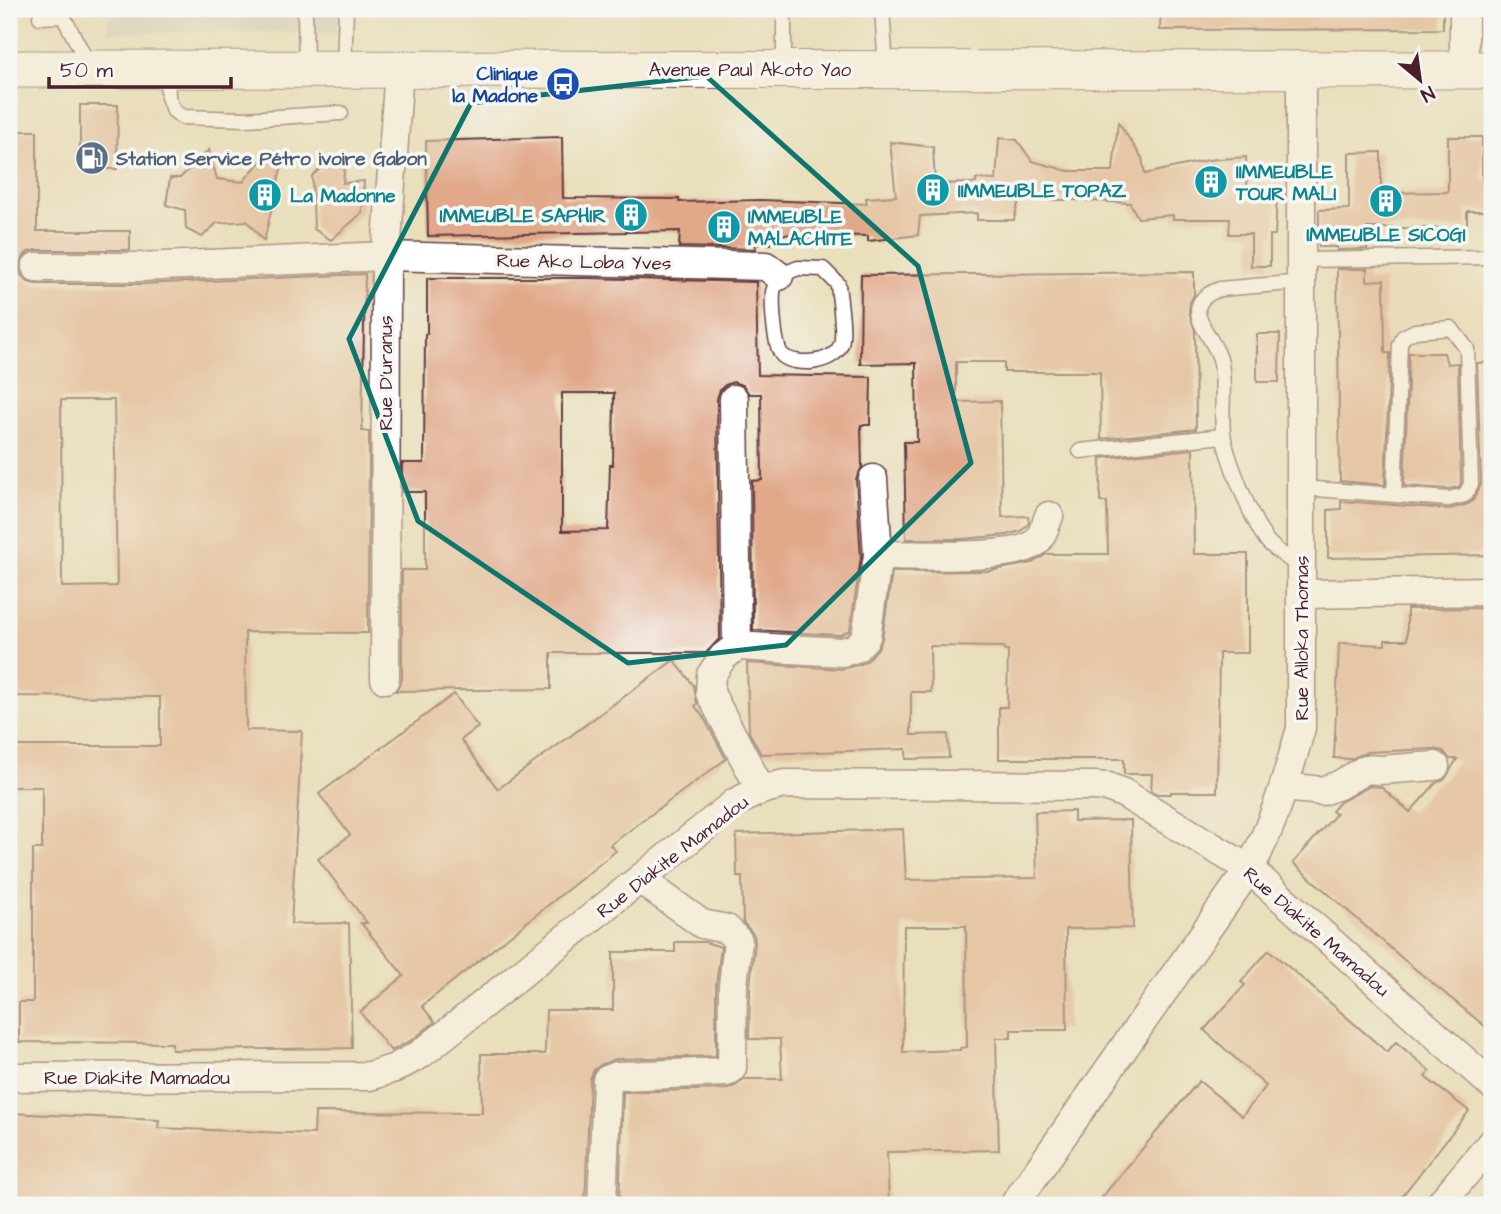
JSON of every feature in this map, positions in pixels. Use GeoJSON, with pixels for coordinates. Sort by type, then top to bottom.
{"type":"FeatureCollection","features":[{"type":"Feature","properties":{"kind":"street"},"geometry":{"type":"LineString","coordinates":[[1464,9],[1478,70]]}},
{"type":"Feature","properties":{"kind":"street","name":"Rue D'uranus"},"geometry":{"type":"LineString","coordinates":[[385,679],[386,256],[399,68]]}},
{"type":"Feature","properties":{"kind":"street","name":"Avenue Paul Akoto Yao"},"geometry":{"type":"LineString","coordinates":[[9,69],[1478,70]]}},
{"type":"Feature","properties":{"kind":"street","name":"Rue Alloka Thomas"},"geometry":{"type":"LineString","coordinates":[[1021,1202],[1249,869],[1265,841],[1301,728],[1301,71]]}},
{"type":"Feature","properties":{"kind":"street","name":"Rue Ako Loba Yves"},"geometry":{"type":"LineString","coordinates":[[36,267],[141,267],[386,256],[766,265],[779,276]]}},
{"type":"Feature","properties":{"kind":"street"},"geometry":{"type":"LineString","coordinates":[[734,399],[737,646]]}},
{"type":"Feature","properties":{"kind":"street"},"geometry":{"type":"LineString","coordinates":[[761,790],[710,694],[711,675],[723,657],[737,646],[842,652],[856,648],[866,637],[878,555],[873,479]]}},
{"type":"Feature","properties":{"kind":"street"},"geometry":{"type":"LineString","coordinates":[[878,555],[998,554],[1027,548],[1038,541],[1049,516]]}},
{"type":"Feature","properties":{"kind":"street"},"geometry":{"type":"LineString","coordinates":[[1302,581],[1492,591]]}},
{"type":"Feature","properties":{"kind":"street"},"geometry":{"type":"LineString","coordinates":[[1284,787],[1321,791],[1339,785],[1366,769],[1435,766]]}},
{"type":"Feature","properties":{"kind":"street","name":"Rue Diakite Mamadou"},"geometry":{"type":"LineString","coordinates":[[9,1077],[370,1076],[395,1068],[421,1054],[736,803],[761,790],[784,784],[1108,787],[1123,793],[1249,869],[1492,1085]]}},
{"type":"Feature","properties":{"kind":"street"},"geometry":{"type":"LineString","coordinates":[[602,1205],[607,1080],[617,1076],[718,1073],[732,1068],[733,985],[738,941],[727,929],[702,924],[641,880]]}},
{"type":"Feature","properties":{"kind":"street"},"geometry":{"type":"LineString","coordinates":[[1439,1205],[1492,1142]]}},
{"type":"Feature","properties":{"kind":"lane"},"geometry":{"type":"LineString","coordinates":[[305,9],[306,69]]}},
{"type":"Feature","properties":{"kind":"lane"},"geometry":{"type":"LineString","coordinates":[[345,68],[346,9]]}},
{"type":"Feature","properties":{"kind":"lane"},"geometry":{"type":"LineString","coordinates":[[784,9],[784,69]]}},
{"type":"Feature","properties":{"kind":"lane"},"geometry":{"type":"LineString","coordinates":[[881,9],[886,70]]}},
{"type":"Feature","properties":{"kind":"lane"},"geometry":{"type":"LineString","coordinates":[[40,17],[63,16],[90,69]]}},
{"type":"Feature","properties":{"kind":"lane"},"geometry":{"type":"LineString","coordinates":[[167,69],[168,97],[173,110],[182,117],[246,119],[341,113]]}},
{"type":"Feature","properties":{"kind":"lane"},"geometry":{"type":"LineString","coordinates":[[1302,581],[1268,542],[1248,509],[1223,436],[1221,361],[1198,317],[1200,303],[1210,292],[1302,271],[1492,257]]}},
{"type":"Feature","properties":{"kind":"lane"},"geometry":{"type":"LineString","coordinates":[[798,268],[823,269],[838,284],[842,342],[837,353],[825,359],[798,361],[784,356],[776,346],[773,291],[779,276],[798,268]]}},
{"type":"Feature","properties":{"kind":"lane"},"geometry":{"type":"LineString","coordinates":[[1302,488],[1394,495],[1449,499],[1465,495],[1471,484],[1467,349],[1451,328],[1415,331],[1403,337],[1400,345],[1394,495]]}},
{"type":"Feature","properties":{"kind":"lane"},"geometry":{"type":"LineString","coordinates":[[1080,451],[1223,436]]}},
{"type":"Feature","properties":{"kind":"highlighted area"},"geometry":{"type":"Polygon","coordinates":[[[706,76],[918,266],[971,463],[786,645],[628,663],[418,521],[349,339],[471,103],[706,76]]]}},
{"type":"Feature","properties":{"kind":"shaded area"},"geometry":{"type":"Polygon","coordinates":[[[9,9],[108,9],[108,32],[9,32],[9,9]]]}},
{"type":"Feature","properties":{"kind":"shaded area"},"geometry":{"type":"Polygon","coordinates":[[[108,9],[342,9],[342,33],[108,32],[108,9]]]}},
{"type":"Feature","properties":{"kind":"shaded area"},"geometry":{"type":"Polygon","coordinates":[[[155,101],[154,257],[37,258],[38,102],[155,101]]]}},
{"type":"Feature","properties":{"kind":"shaded area"},"geometry":{"type":"Polygon","coordinates":[[[1492,275],[1492,554],[1327,554],[1328,276],[1492,275]]]}},
{"type":"Feature","properties":{"kind":"shaded area"},"geometry":{"type":"Polygon","coordinates":[[[159,714],[159,1048],[9,1049],[9,715],[159,714]]]}},
{"type":"Feature","properties":{"kind":"building"},"geometry":{"type":"Polygon","coordinates":[[[1161,9],[1443,9],[1443,29],[1160,30],[1161,9]]]}},
{"type":"Feature","properties":{"kind":"building"},"geometry":{"type":"Polygon","coordinates":[[[80,105],[118,105],[117,169],[80,169],[80,105]]]}},
{"type":"Feature","properties":{"kind":"building"},"geometry":{"type":"Polygon","coordinates":[[[1118,122],[1142,158],[1145,174],[1208,160],[1246,157],[1248,197],[1277,198],[1275,235],[1270,235],[1270,266],[1251,266],[1251,234],[1229,234],[1230,219],[1173,219],[1173,215],[1138,218],[1130,203],[1075,200],[1019,200],[1014,220],[977,220],[977,213],[920,216],[918,235],[868,241],[868,236],[769,234],[770,244],[755,244],[756,249],[679,247],[680,231],[428,236],[426,141],[562,137],[563,198],[867,204],[866,198],[896,196],[890,142],[933,147],[935,184],[976,183],[976,179],[996,180],[999,138],[1017,140],[1032,161],[1068,171],[1113,171],[1118,122]]]}},
{"type":"Feature","properties":{"kind":"building"},"geometry":{"type":"Polygon","coordinates":[[[9,131],[37,131],[37,231],[130,231],[130,250],[28,252],[19,266],[21,275],[28,282],[141,284],[365,274],[362,431],[369,432],[368,633],[245,632],[246,730],[302,731],[291,924],[349,923],[352,1048],[172,1050],[172,1043],[19,1042],[19,1002],[33,1002],[33,849],[42,849],[42,787],[9,787],[9,746],[160,746],[160,697],[9,696],[9,131]],[[61,400],[62,587],[117,586],[114,400],[61,400]]]}},
{"type":"Feature","properties":{"kind":"building"},"geometry":{"type":"Polygon","coordinates":[[[1448,137],[1482,137],[1482,180],[1492,180],[1492,211],[1467,211],[1467,228],[1367,228],[1367,249],[1337,250],[1337,247],[1319,247],[1319,210],[1349,209],[1349,153],[1381,152],[1381,193],[1448,192],[1448,137]]]}},
{"type":"Feature","properties":{"kind":"building"},"geometry":{"type":"Polygon","coordinates":[[[209,150],[217,179],[243,182],[270,150],[284,156],[264,241],[247,221],[217,223],[202,237],[186,229],[185,210],[166,205],[170,178],[180,178],[209,150]]]}},
{"type":"Feature","properties":{"kind":"building"},"geometry":{"type":"Polygon","coordinates":[[[333,158],[345,163],[343,183],[364,181],[362,213],[331,240],[314,229],[312,176],[333,158]]]}},
{"type":"Feature","properties":{"kind":"building"},"geometry":{"type":"Polygon","coordinates":[[[1337,269],[1367,269],[1367,281],[1384,280],[1385,353],[1390,353],[1385,485],[1340,481],[1337,269]]]}},
{"type":"Feature","properties":{"kind":"building"},"geometry":{"type":"Polygon","coordinates":[[[1194,272],[1194,295],[1189,312],[1195,331],[1196,429],[1101,439],[1100,372],[1004,372],[1004,362],[956,362],[956,402],[1000,401],[1002,517],[1028,516],[1029,523],[1021,531],[1007,535],[962,539],[906,539],[904,442],[917,442],[916,363],[860,364],[861,275],[1194,272]]]}},
{"type":"Feature","properties":{"kind":"building"},"geometry":{"type":"Polygon","coordinates":[[[427,278],[756,282],[758,375],[871,377],[870,425],[861,425],[862,467],[856,479],[861,558],[850,630],[840,635],[753,630],[752,481],[762,480],[761,394],[749,394],[743,385],[733,382],[720,390],[717,399],[720,638],[706,653],[551,653],[551,689],[396,691],[402,679],[402,570],[425,570],[425,492],[402,492],[402,463],[424,463],[427,278]],[[562,393],[562,531],[608,530],[610,465],[613,465],[614,393],[562,393]]]}},
{"type":"Feature","properties":{"kind":"building"},"geometry":{"type":"Polygon","coordinates":[[[1257,334],[1280,334],[1279,382],[1257,382],[1257,334]]]}},
{"type":"Feature","properties":{"kind":"building"},"geometry":{"type":"Polygon","coordinates":[[[1409,353],[1444,353],[1447,364],[1458,363],[1459,487],[1448,489],[1404,486],[1409,353]]]}},
{"type":"Feature","properties":{"kind":"building"},"geometry":{"type":"Polygon","coordinates":[[[1492,362],[1492,555],[1328,558],[1328,510],[1341,509],[1341,501],[1449,509],[1473,500],[1481,484],[1477,363],[1492,362]]]}},
{"type":"Feature","properties":{"kind":"building"},"geometry":{"type":"Polygon","coordinates":[[[1193,449],[1194,554],[1248,554],[1248,653],[1219,653],[1217,792],[1157,794],[1151,791],[1152,774],[1124,774],[1124,759],[999,759],[999,707],[1007,707],[1008,650],[1004,650],[1004,647],[930,646],[931,692],[911,692],[911,735],[948,734],[949,758],[906,759],[906,749],[761,754],[749,732],[747,663],[841,669],[868,660],[882,639],[892,572],[989,571],[1032,563],[1047,554],[1108,554],[1107,502],[1100,502],[1101,458],[1193,449]]]}},
{"type":"Feature","properties":{"kind":"building"},"geometry":{"type":"Polygon","coordinates":[[[1492,608],[1492,1032],[1293,863],[1336,814],[1332,811],[1340,802],[1370,786],[1381,787],[1410,812],[1436,783],[1445,779],[1457,759],[1450,759],[1443,751],[1434,749],[1367,752],[1351,759],[1334,758],[1339,643],[1385,645],[1385,640],[1407,640],[1407,609],[1492,608]]]}},
{"type":"Feature","properties":{"kind":"building"},"geometry":{"type":"Polygon","coordinates":[[[674,660],[694,686],[695,706],[726,759],[610,845],[616,851],[422,1006],[435,1022],[412,1040],[391,1051],[360,1012],[404,976],[361,923],[367,923],[318,859],[350,835],[319,794],[454,694],[478,727],[461,740],[498,789],[674,660]]]}},
{"type":"Feature","properties":{"kind":"building"},"geometry":{"type":"Polygon","coordinates":[[[1074,811],[1074,821],[1131,820],[1133,928],[1066,929],[1067,1030],[1011,1030],[1011,1038],[996,1038],[999,1150],[887,1152],[889,1205],[619,1205],[623,1092],[728,1089],[744,1079],[782,1079],[780,1039],[749,1039],[750,986],[755,942],[754,935],[743,922],[742,877],[737,877],[736,834],[903,829],[906,880],[1037,878],[1035,812],[1074,811]],[[904,926],[903,1052],[960,1050],[967,1047],[966,926],[904,926]]]}},
{"type":"Feature","properties":{"kind":"building"},"geometry":{"type":"Polygon","coordinates":[[[675,942],[705,942],[721,947],[716,985],[716,1056],[616,1059],[594,1070],[590,1079],[585,1205],[9,1205],[9,1113],[159,1120],[158,1128],[314,1134],[315,1112],[482,1113],[481,1054],[545,1054],[546,1010],[613,1010],[613,952],[675,952],[675,942]]]}},
{"type":"Feature","properties":{"kind":"building"},"geometry":{"type":"Polygon","coordinates":[[[1269,950],[1387,1052],[1396,1042],[1430,1071],[1425,1077],[1469,1111],[1395,1205],[1112,1205],[1102,1197],[1199,1081],[1242,1116],[1266,1086],[1204,1030],[1245,985],[1241,982],[1269,950]]]}},
{"type":"Feature","properties":{"kind":"place","name":"Clinique la Madone"},"geometry":{"type":"Point","coordinates":[563,84]}},
{"type":"Feature","properties":{"kind":"place","name":"Station Service Pétro ivoire Gabon"},"geometry":{"type":"Point","coordinates":[92,158]}},
{"type":"Feature","properties":{"kind":"place","name":"IIMMEUBLE TOUR MALI"},"geometry":{"type":"Point","coordinates":[1211,182]}},
{"type":"Feature","properties":{"kind":"place","name":"IIMMEUBLE TOPAZ"},"geometry":{"type":"Point","coordinates":[933,190]}},
{"type":"Feature","properties":{"kind":"place","name":"La Madonne"},"geometry":{"type":"Point","coordinates":[265,195]}},
{"type":"Feature","properties":{"kind":"place","name":"IMMEUBLE SICOGI"},"geometry":{"type":"Point","coordinates":[1386,201]}},
{"type":"Feature","properties":{"kind":"place","name":"IMMEUBLE SAPHIR"},"geometry":{"type":"Point","coordinates":[631,215]}},
{"type":"Feature","properties":{"kind":"place","name":"IMMEUBLE MALACHITE"},"geometry":{"type":"Point","coordinates":[724,227]}}]}
